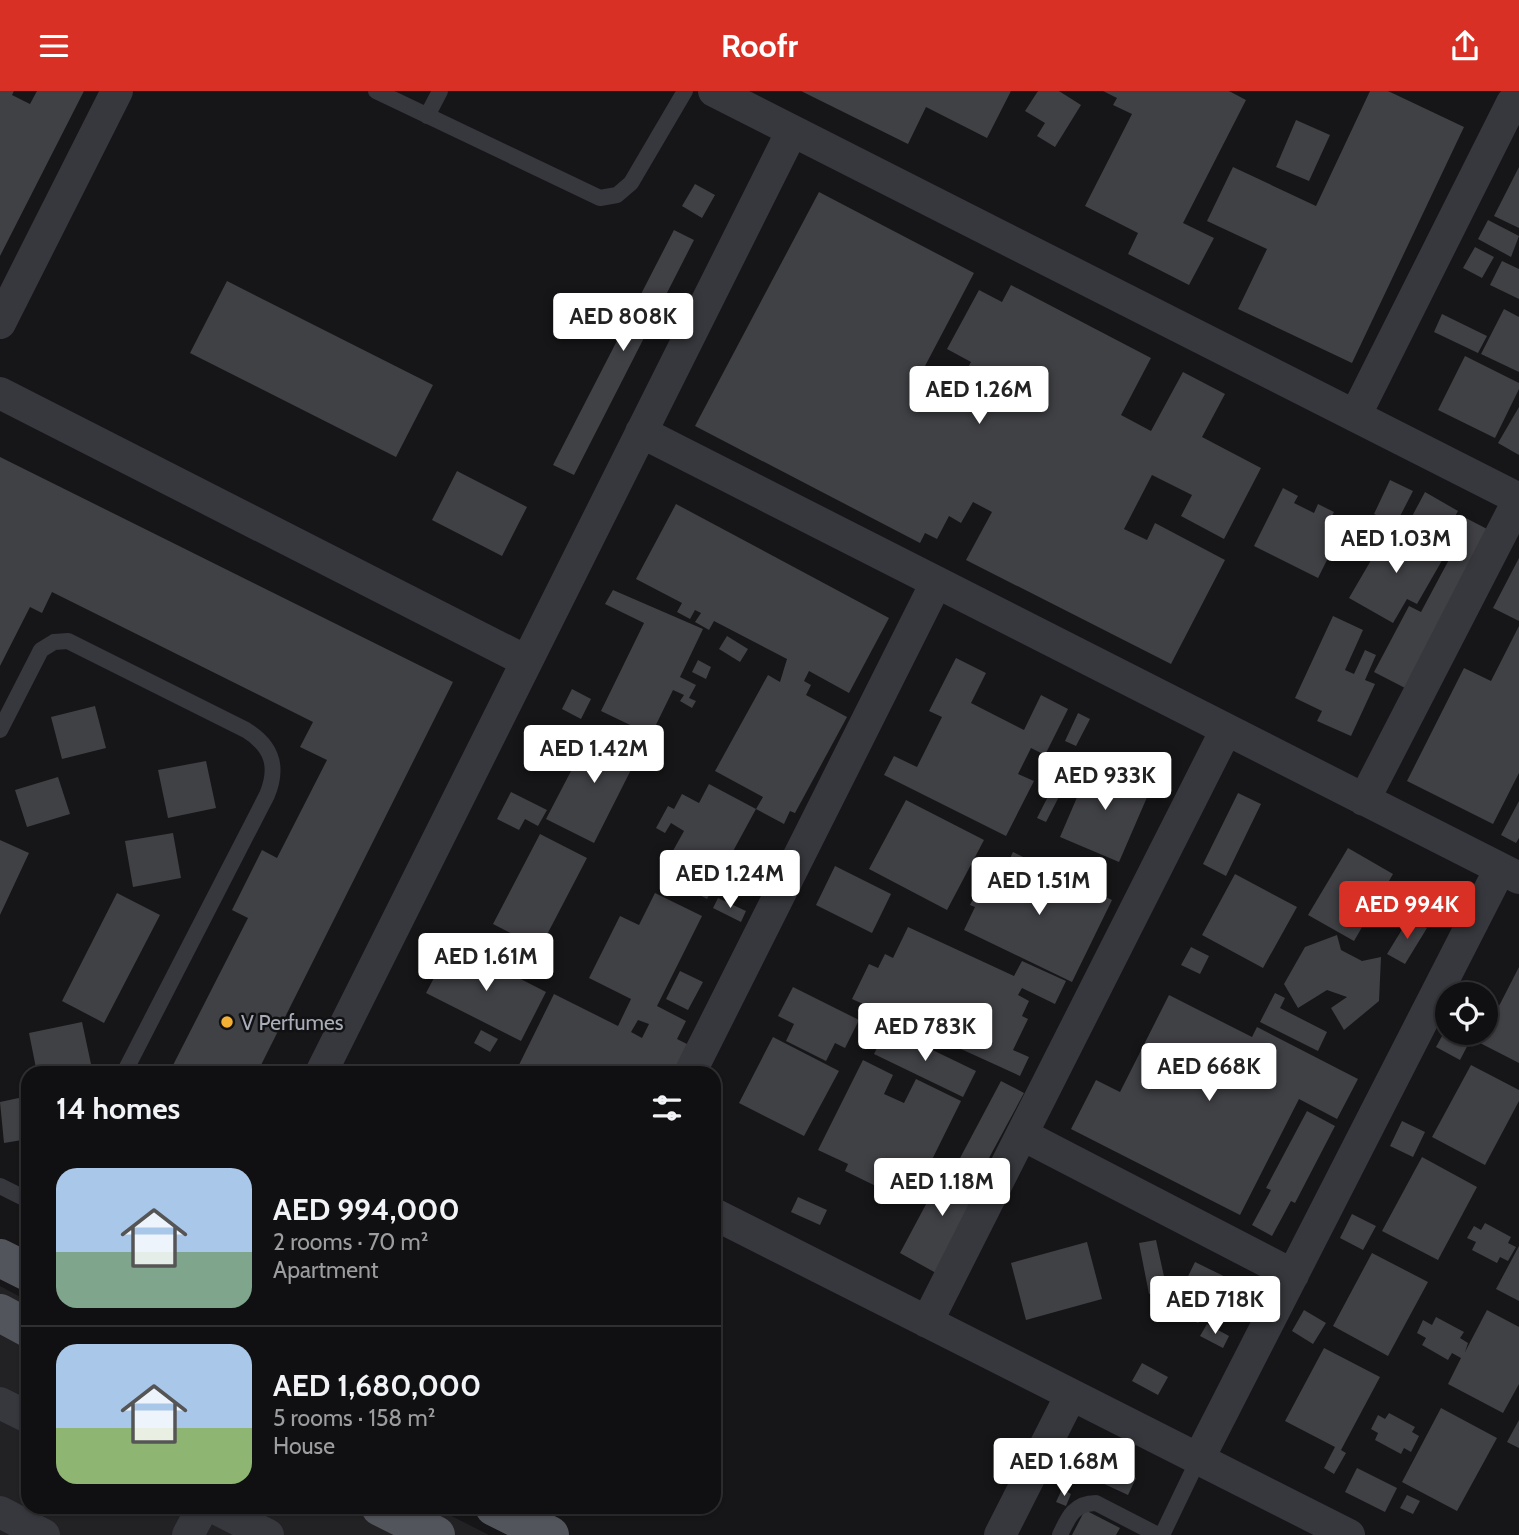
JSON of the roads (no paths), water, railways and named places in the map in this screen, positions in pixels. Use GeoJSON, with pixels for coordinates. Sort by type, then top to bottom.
{"type":"FeatureCollection","features":[{"type":"Feature","properties":{"kind":"main road"},"geometry":{"type":"LineString","coordinates":[[0,1258],[21,1268]]}},
{"type":"Feature","properties":{"kind":"main road"},"geometry":{"type":"LineString","coordinates":[[0,1314],[21,1324]]}},
{"type":"Feature","properties":{"kind":"main road"},"geometry":{"type":"LineString","coordinates":[[394,1514],[436,1535]]}},
{"type":"Feature","properties":{"kind":"street"},"geometry":{"type":"LineString","coordinates":[[0,323],[10,280],[117,91]]}},
{"type":"Feature","properties":{"kind":"street"},"geometry":{"type":"LineString","coordinates":[[714,91],[1519,499],[1364,800]]}},
{"type":"Feature","properties":{"kind":"street"},"geometry":{"type":"LineString","coordinates":[[1355,416],[1507,100]]}},
{"type":"Feature","properties":{"kind":"street"},"geometry":{"type":"LineString","coordinates":[[324,1066],[792,131]]}},
{"type":"Feature","properties":{"kind":"street"},"geometry":{"type":"LineString","coordinates":[[0,393],[526,661]]}},
{"type":"Feature","properties":{"kind":"street"},"geometry":{"type":"LineString","coordinates":[[641,432],[1510,873],[1293,1275],[1199,1458]]}},
{"type":"Feature","properties":{"kind":"street"},"geometry":{"type":"LineString","coordinates":[[694,1066],[936,583]]}},
{"type":"Feature","properties":{"kind":"street"},"geometry":{"type":"LineString","coordinates":[[927,1322],[1226,730]]}},
{"type":"Feature","properties":{"kind":"street"},"geometry":{"type":"LineString","coordinates":[[1023,1135],[1293,1275]]}},
{"type":"Feature","properties":{"kind":"street"},"geometry":{"type":"LineString","coordinates":[[721,1218],[1349,1535]]}},
{"type":"Feature","properties":{"kind":"street"},"geometry":{"type":"LineString","coordinates":[[1000,1535],[1071,1395]]}},
{"type":"Feature","properties":{"kind":"street"},"geometry":{"type":"LineString","coordinates":[[0,1403],[21,1414]]}},
{"type":"Feature","properties":{"kind":"street"},"geometry":{"type":"LineString","coordinates":[[0,1512],[44,1535]]}},
{"type":"Feature","properties":{"kind":"street"},"geometry":{"type":"LineString","coordinates":[[188,1535],[199,1514]]}},
{"type":"Feature","properties":{"kind":"street"},"geometry":{"type":"LineString","coordinates":[[227,1514],[268,1535]]}},
{"type":"Feature","properties":{"kind":"lane"},"geometry":{"type":"LineString","coordinates":[[376,91],[600,198],[617,195],[631,183],[685,91]]}},
{"type":"Feature","properties":{"kind":"lane"},"geometry":{"type":"LineString","coordinates":[[427,116],[440,91]]}},
{"type":"Feature","properties":{"kind":"lane"},"geometry":{"type":"LineString","coordinates":[[0,730],[41,650],[54,642],[68,641],[246,730],[263,740],[273,758],[274,777],[267,795],[128,1066]]}},
{"type":"Feature","properties":{"kind":"lane"},"geometry":{"type":"LineString","coordinates":[[0,1186],[21,1196]]}},
{"type":"Feature","properties":{"kind":"lane"},"geometry":{"type":"LineString","coordinates":[[1060,1535],[1070,1515],[1086,1503],[1096,1503],[1160,1535],[1199,1458]]}},
{"type":"Feature","properties":{"kind":"place","name":"V Perfumes"},"geometry":{"type":"Point","coordinates":[227,1022]}}]}
